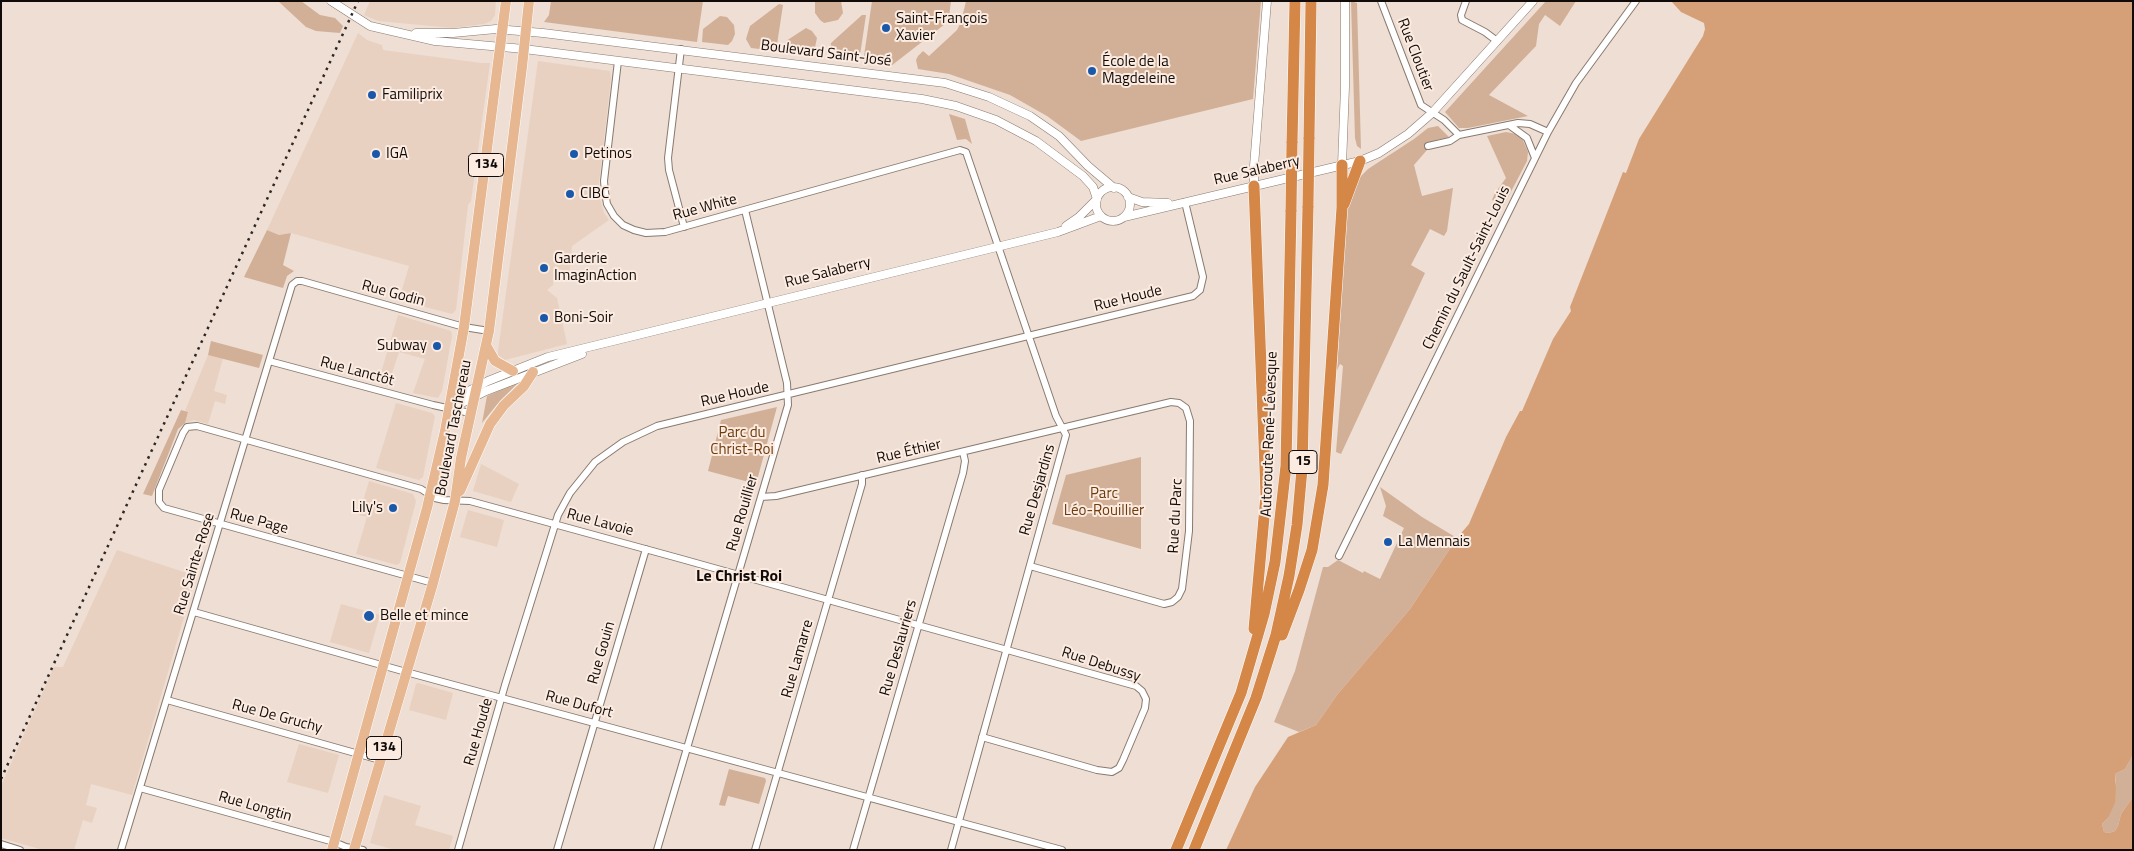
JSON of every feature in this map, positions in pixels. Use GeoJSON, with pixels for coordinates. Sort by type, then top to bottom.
{"type":"FeatureCollection","features":[{"type":"Feature","properties":{"kind":"highway","name":"Autoroute René-Lévesque"},"geometry":{"type":"LineString","coordinates":[[1176,850],[1224,737],[1251,661],[1272,581],[1284,499],[1287,446],[1295,1]]}},
{"type":"Feature","properties":{"kind":"highway","name":"Autoroute René-Lévesque"},"geometry":{"type":"LineString","coordinates":[[1194,850],[1252,711],[1267,666],[1282,612],[1299,510],[1304,430],[1311,1]]}},
{"type":"Feature","properties":{"kind":"highway"},"geometry":{"type":"LineString","coordinates":[[1342,208],[1360,161]]}},
{"type":"Feature","properties":{"kind":"highway"},"geometry":{"type":"LineString","coordinates":[[1252,711],[1299,590],[1312,550],[1318,520],[1325,456],[1342,208],[1342,165]]}},
{"type":"Feature","properties":{"kind":"highway"},"geometry":{"type":"LineString","coordinates":[[1251,661],[1266,495],[1254,186]]}},
{"type":"Feature","properties":{"kind":"main road","name":"Boulevard Taschereau"},"geometry":{"type":"LineString","coordinates":[[333,846],[431,495],[450,404],[464,327],[506,1]]}},
{"type":"Feature","properties":{"kind":"main road","name":"Boulevard Taschereau"},"geometry":{"type":"LineString","coordinates":[[357,849],[380,760],[433,582],[455,500],[470,413],[487,347],[529,1]]}},
{"type":"Feature","properties":{"kind":"main road"},"geometry":{"type":"LineString","coordinates":[[487,347],[495,361],[512,371]]}},
{"type":"Feature","properties":{"kind":"main road"},"geometry":{"type":"LineString","coordinates":[[455,500],[490,424],[504,405],[524,386],[533,372]]}},
{"type":"Feature","properties":{"kind":"street"},"geometry":{"type":"LineString","coordinates":[[332,1],[370,26],[435,41],[500,46],[907,97],[964,109],[1001,123],[1036,141],[1084,176],[1093,187],[1097,199],[1096,208],[1101,216],[1112,221],[1124,217],[1129,209],[1128,197],[1124,191],[1114,188],[1105,190],[1097,199]]}},
{"type":"Feature","properties":{"kind":"street"},"geometry":{"type":"LineString","coordinates":[[1254,186],[1266,1]]}},
{"type":"Feature","properties":{"kind":"street"},"geometry":{"type":"LineString","coordinates":[[1342,165],[1345,96],[1345,1]]}},
{"type":"Feature","properties":{"kind":"street","name":"Rue Cloutier"},"geometry":{"type":"LineString","coordinates":[[1381,1],[1421,105],[1432,113]]}},
{"type":"Feature","properties":{"kind":"street"},"geometry":{"type":"LineString","coordinates":[[1466,1],[1461,14],[1462,20],[1485,32],[1497,41]]}},
{"type":"Feature","properties":{"kind":"street","name":"Rue Salaberry"},"geometry":{"type":"LineString","coordinates":[[1124,217],[1360,161],[1398,141],[1432,113],[1533,1]]}},
{"type":"Feature","properties":{"kind":"street","name":"Chemin du Sault-Saint-Louis"},"geometry":{"type":"LineString","coordinates":[[1339,556],[1534,158],[1576,83],[1636,1]]}},
{"type":"Feature","properties":{"kind":"street","name":"Boulevard Saint-José"},"geometry":{"type":"LineString","coordinates":[[403,33],[448,34],[502,30],[525,31],[936,82],[972,91],[1013,107],[1046,126],[1070,146],[1092,170],[1114,188]]}},
{"type":"Feature","properties":{"kind":"street"},"geometry":{"type":"LineString","coordinates":[[681,49],[668,164],[684,227]]}},
{"type":"Feature","properties":{"kind":"street","name":"Rue White"},"geometry":{"type":"LineString","coordinates":[[618,61],[604,181],[607,204],[618,221],[634,230],[652,233],[684,227],[958,151]]}},
{"type":"Feature","properties":{"kind":"street"},"geometry":{"type":"LineString","coordinates":[[1432,113],[1444,120],[1459,135]]}},
{"type":"Feature","properties":{"kind":"street"},"geometry":{"type":"LineString","coordinates":[[1428,146],[1450,141],[1459,135],[1509,125],[1527,123],[1548,132]]}},
{"type":"Feature","properties":{"kind":"street"},"geometry":{"type":"LineString","coordinates":[[1509,125],[1527,138],[1534,158]]}},
{"type":"Feature","properties":{"kind":"street","name":"Rue Desjardins"},"geometry":{"type":"LineString","coordinates":[[951,850],[1066,439],[1066,432],[1058,421],[966,152],[958,151]]}},
{"type":"Feature","properties":{"kind":"street","name":"Rue Salaberry"},"geometry":{"type":"LineString","coordinates":[[1128,197],[1146,202],[1181,202]]}},
{"type":"Feature","properties":{"kind":"street","name":"Rue Salaberry"},"geometry":{"type":"LineString","coordinates":[[1058,232],[1079,217],[1097,199]]}},
{"type":"Feature","properties":{"kind":"street","name":"Rue Houde"},"geometry":{"type":"LineString","coordinates":[[458,850],[554,524],[566,498],[581,477],[599,459],[628,439],[664,424],[1197,294],[1202,286],[1203,278],[1181,202]]}},
{"type":"Feature","properties":{"kind":"street","name":"Rue Rouillier"},"geometry":{"type":"LineString","coordinates":[[657,850],[788,409],[788,394],[745,210]]}},
{"type":"Feature","properties":{"kind":"street","name":"Rue Salaberry"},"geometry":{"type":"LineString","coordinates":[[450,404],[512,371],[548,357],[604,345],[767,302],[1058,232],[1101,216]]}},
{"type":"Feature","properties":{"kind":"street","name":"Rue Godin"},"geometry":{"type":"LineString","coordinates":[[292,285],[297,281],[302,281],[464,327],[489,331]]}},
{"type":"Feature","properties":{"kind":"street","name":"Rue Sainte-Rose"},"geometry":{"type":"LineString","coordinates":[[121,850],[292,285]]}},
{"type":"Feature","properties":{"kind":"street","name":"Rue Salaberry"},"geometry":{"type":"LineString","coordinates":[[475,392],[604,345]]}},
{"type":"Feature","properties":{"kind":"street","name":"Rue Lanctôt"},"geometry":{"type":"LineString","coordinates":[[269,361],[437,406],[450,404],[470,413]]}},
{"type":"Feature","properties":{"kind":"street","name":"Rue du Parc"},"geometry":{"type":"LineString","coordinates":[[1030,566],[1164,604],[1175,600],[1182,589],[1189,540],[1191,476],[1190,421],[1186,408],[1179,403],[1171,402],[1062,427]]}},
{"type":"Feature","properties":{"kind":"street","name":"Rue Lavoie"},"geometry":{"type":"LineString","coordinates":[[187,427],[197,426],[421,489],[444,500],[470,500],[1007,650]]}},
{"type":"Feature","properties":{"kind":"street","name":"Rue Page"},"geometry":{"type":"LineString","coordinates":[[187,427],[159,490],[159,502],[168,509],[433,582]]}},
{"type":"Feature","properties":{"kind":"street","name":"Rue Éthier"},"geometry":{"type":"LineString","coordinates":[[761,497],[776,496],[1062,427]]}},
{"type":"Feature","properties":{"kind":"street","name":"Rue Deslauriers"},"geometry":{"type":"LineString","coordinates":[[853,850],[963,473],[963,452]]}},
{"type":"Feature","properties":{"kind":"street","name":"Rue Lamarre"},"geometry":{"type":"LineString","coordinates":[[754,850],[862,484],[862,475]]}},
{"type":"Feature","properties":{"kind":"street","name":"Rue Gouin"},"geometry":{"type":"LineString","coordinates":[[557,850],[646,549]]}},
{"type":"Feature","properties":{"kind":"street","name":"Rue Dufort"},"geometry":{"type":"LineString","coordinates":[[194,612],[384,666],[1062,850]]}},
{"type":"Feature","properties":{"kind":"street","name":"Rue Debussy"},"geometry":{"type":"LineString","coordinates":[[982,737],[1102,771],[1112,772],[1121,764],[1146,705],[1145,696],[1138,687],[1007,650]]}},
{"type":"Feature","properties":{"kind":"street","name":"Rue De Gruchy"},"geometry":{"type":"LineString","coordinates":[[167,700],[380,760]]}},
{"type":"Feature","properties":{"kind":"street","name":"Rue Longtin"},"geometry":{"type":"LineString","coordinates":[[140,788],[333,846],[357,849]]}},
{"type":"Feature","properties":{"kind":"street"},"geometry":{"type":"LineString","coordinates":[[1,844],[20,850]]}},
{"type":"Feature","properties":{"kind":"shaded area"},"geometry":{"type":"Polygon","coordinates":[[[370,1],[496,1],[495,15],[491,21],[484,24],[453,28],[378,21],[364,15],[370,1]]]}},
{"type":"Feature","properties":{"kind":"shaded area"},"geometry":{"type":"Polygon","coordinates":[[[1671,1],[2133,1],[2133,755],[2125,769],[2115,774],[2115,803],[2108,818],[2102,824],[2104,832],[2115,831],[2121,814],[2133,797],[2133,850],[1226,850],[1255,787],[1288,737],[1316,725],[1337,695],[1410,609],[1457,538],[1469,524],[1506,437],[1520,411],[1522,411],[1553,339],[1571,311],[1570,307],[1623,172],[1626,173],[1639,139],[1703,36],[1704,23],[1681,12],[1671,1]]]}},
{"type":"Feature","properties":{"kind":"shaded area"},"geometry":{"type":"Polygon","coordinates":[[[358,33],[367,40],[382,45],[383,50],[490,63],[471,201],[468,205],[456,310],[452,314],[399,300],[409,266],[291,233],[279,235],[267,230],[358,33]]]}},
{"type":"Feature","properties":{"kind":"shaded area"},"geometry":{"type":"Polygon","coordinates":[[[538,61],[610,71],[611,79],[598,191],[604,213],[609,220],[572,246],[569,276],[555,265],[553,285],[547,290],[557,298],[567,344],[505,360],[498,355],[498,351],[538,61]]]}},
{"type":"Feature","properties":{"kind":"shaded area"},"geometry":{"type":"Polygon","coordinates":[[[398,315],[451,331],[452,336],[442,391],[438,398],[413,393],[425,359],[399,352],[388,386],[378,383],[398,315]]]}},
{"type":"Feature","properties":{"kind":"shaded area"},"geometry":{"type":"Polygon","coordinates":[[[208,355],[223,358],[214,391],[227,395],[225,404],[215,401],[208,424],[194,420],[185,423],[188,412],[185,411],[208,355]]]}},
{"type":"Feature","properties":{"kind":"shaded area"},"geometry":{"type":"Polygon","coordinates":[[[396,403],[432,413],[435,416],[423,477],[419,480],[376,468],[396,403]]]}},
{"type":"Feature","properties":{"kind":"shaded area"},"geometry":{"type":"Polygon","coordinates":[[[481,464],[519,484],[511,502],[473,491],[481,464]]]}},
{"type":"Feature","properties":{"kind":"shaded area"},"geometry":{"type":"Polygon","coordinates":[[[369,481],[413,494],[416,501],[400,563],[397,565],[356,554],[367,517],[359,515],[369,481]]]}},
{"type":"Feature","properties":{"kind":"shaded area"},"geometry":{"type":"Polygon","coordinates":[[[468,510],[504,520],[497,547],[460,537],[468,510]]]}},
{"type":"Feature","properties":{"kind":"shaded area"},"geometry":{"type":"Polygon","coordinates":[[[117,550],[196,576],[132,795],[91,784],[86,805],[97,808],[92,823],[83,820],[74,850],[43,850],[1,838],[1,786],[54,667],[63,667],[117,550]]]}},
{"type":"Feature","properties":{"kind":"shaded area"},"geometry":{"type":"Polygon","coordinates":[[[341,604],[380,615],[369,653],[330,642],[341,604]]]}},
{"type":"Feature","properties":{"kind":"shaded area"},"geometry":{"type":"Polygon","coordinates":[[[416,684],[453,693],[446,720],[409,710],[416,684]]]}},
{"type":"Feature","properties":{"kind":"shaded area"},"geometry":{"type":"Polygon","coordinates":[[[299,744],[339,755],[328,793],[287,782],[299,744]]]}},
{"type":"Feature","properties":{"kind":"shaded area"},"geometry":{"type":"Polygon","coordinates":[[[384,795],[421,806],[415,825],[453,836],[449,850],[395,850],[370,843],[384,795]]]}},
{"type":"Feature","properties":{"kind":"green space"},"geometry":{"type":"Polygon","coordinates":[[[278,1],[301,1],[320,15],[335,18],[343,26],[340,33],[316,31],[306,27],[278,1]]]}},
{"type":"Feature","properties":{"kind":"green space"},"geometry":{"type":"Polygon","coordinates":[[[551,1],[703,1],[697,42],[544,22],[549,15],[551,1]]]}},
{"type":"Feature","properties":{"kind":"green space"},"geometry":{"type":"Polygon","coordinates":[[[815,1],[841,1],[843,13],[838,20],[824,23],[815,13],[815,1]]]}},
{"type":"Feature","properties":{"kind":"green space"},"geometry":{"type":"Polygon","coordinates":[[[872,1],[951,1],[949,17],[945,24],[891,66],[863,63],[872,1]]]}},
{"type":"Feature","properties":{"kind":"green space","name":"École de la Magdeleine"},"geometry":{"type":"Polygon","coordinates":[[[966,1],[1261,1],[1253,99],[1081,141],[1047,116],[1010,95],[949,74],[918,69],[916,60],[923,51],[929,56],[957,30],[966,1]]]}},
{"type":"Feature","properties":{"kind":"green space"},"geometry":{"type":"Polygon","coordinates":[[[1351,1],[1357,3],[1361,149],[1357,146],[1355,138],[1351,1]]]}},
{"type":"Feature","properties":{"kind":"green space"},"geometry":{"type":"Polygon","coordinates":[[[1546,1],[1576,1],[1560,26],[1545,15],[1539,24],[1536,46],[1489,95],[1528,116],[1468,128],[1459,128],[1445,112],[1546,1]]]}},
{"type":"Feature","properties":{"kind":"green space"},"geometry":{"type":"Polygon","coordinates":[[[779,4],[783,5],[776,51],[751,48],[746,39],[750,26],[779,4]]]}},
{"type":"Feature","properties":{"kind":"green space"},"geometry":{"type":"Polygon","coordinates":[[[862,15],[866,15],[859,62],[833,59],[830,51],[831,43],[862,15]]]}},
{"type":"Feature","properties":{"kind":"green space"},"geometry":{"type":"Polygon","coordinates":[[[720,16],[727,17],[734,25],[735,34],[732,41],[728,45],[702,42],[703,29],[720,16]]]}},
{"type":"Feature","properties":{"kind":"green space"},"geometry":{"type":"Polygon","coordinates":[[[806,28],[812,31],[817,38],[814,52],[810,56],[784,52],[786,41],[806,28]]]}},
{"type":"Feature","properties":{"kind":"green space"},"geometry":{"type":"Polygon","coordinates":[[[949,114],[965,119],[972,144],[966,139],[957,140],[949,114]]]}},
{"type":"Feature","properties":{"kind":"green space"},"geometry":{"type":"Polygon","coordinates":[[[1438,126],[1449,137],[1425,143],[1427,150],[1414,165],[1422,196],[1453,188],[1447,231],[1444,236],[1430,229],[1411,265],[1425,273],[1341,454],[1336,452],[1343,366],[1340,364],[1337,370],[1346,217],[1350,201],[1358,179],[1368,169],[1428,128],[1438,126]]]}},
{"type":"Feature","properties":{"kind":"green space"},"geometry":{"type":"Polygon","coordinates":[[[1506,132],[1516,134],[1522,138],[1528,152],[1527,161],[1504,205],[1492,200],[1506,178],[1487,136],[1506,132]]]}},
{"type":"Feature","properties":{"kind":"green space"},"geometry":{"type":"Polygon","coordinates":[[[267,230],[279,235],[291,233],[283,265],[294,271],[287,276],[283,288],[244,277],[267,230]]]}},
{"type":"Feature","properties":{"kind":"green space"},"geometry":{"type":"Polygon","coordinates":[[[211,341],[263,355],[259,368],[208,355],[211,341]]]}},
{"type":"Feature","properties":{"kind":"green space"},"geometry":{"type":"Polygon","coordinates":[[[519,382],[499,402],[482,423],[487,396],[519,382]]]}},
{"type":"Feature","properties":{"kind":"green space","name":"Parc du Christ-Roi"},"geometry":{"type":"Polygon","coordinates":[[[777,407],[756,484],[708,471],[721,420],[777,407]]]}},
{"type":"Feature","properties":{"kind":"green space"},"geometry":{"type":"Polygon","coordinates":[[[181,410],[188,412],[185,423],[178,429],[152,496],[143,494],[181,410]]]}},
{"type":"Feature","properties":{"kind":"green space","name":"Parc Léo-Rouillier"},"geometry":{"type":"Polygon","coordinates":[[[1141,457],[1141,549],[1052,524],[1066,475],[1141,457]]]}},
{"type":"Feature","properties":{"kind":"green space"},"geometry":{"type":"Polygon","coordinates":[[[1380,487],[1422,517],[1457,538],[1410,609],[1337,695],[1316,725],[1299,732],[1274,722],[1295,671],[1323,567],[1328,567],[1338,560],[1363,573],[1364,571],[1380,579],[1404,528],[1383,516],[1386,506],[1380,487]]]}},
{"type":"Feature","properties":{"kind":"green space"},"geometry":{"type":"Polygon","coordinates":[[[2133,755],[2133,797],[2121,814],[2115,831],[2104,832],[2102,824],[2108,818],[2116,782],[2115,774],[2125,769],[2133,755]]]}},
{"type":"Feature","properties":{"kind":"green space"},"geometry":{"type":"Polygon","coordinates":[[[729,769],[765,778],[766,781],[759,804],[728,796],[725,806],[719,805],[729,769]]]}},
{"type":"Feature","properties":{"kind":"railway"},"geometry":{"type":"LineString","coordinates":[[1,779],[358,1]]}},
{"type":"Feature","properties":{"kind":"place","name":"Saint-François Xavier"},"geometry":{"type":"Point","coordinates":[886,28]}},
{"type":"Feature","properties":{"kind":"place","name":"École de la Magdeleine"},"geometry":{"type":"Point","coordinates":[1092,71]}},
{"type":"Feature","properties":{"kind":"place","name":"Familiprix"},"geometry":{"type":"Point","coordinates":[372,95]}},
{"type":"Feature","properties":{"kind":"place","name":"IGA"},"geometry":{"type":"Point","coordinates":[376,154]}},
{"type":"Feature","properties":{"kind":"place","name":"Petinos"},"geometry":{"type":"Point","coordinates":[574,154]}},
{"type":"Feature","properties":{"kind":"place","name":"CIBC"},"geometry":{"type":"Point","coordinates":[570,194]}},
{"type":"Feature","properties":{"kind":"place","name":"Garderie ImaginAction"},"geometry":{"type":"Point","coordinates":[544,268]}},
{"type":"Feature","properties":{"kind":"place","name":"Boni-Soir"},"geometry":{"type":"Point","coordinates":[544,318]}},
{"type":"Feature","properties":{"kind":"place","name":"Subway"},"geometry":{"type":"Point","coordinates":[437,346]}},
{"type":"Feature","properties":{"kind":"place","name":"Lily's"},"geometry":{"type":"Point","coordinates":[393,508]}},
{"type":"Feature","properties":{"kind":"place","name":"La Mennais"},"geometry":{"type":"Point","coordinates":[1388,542]}},
{"type":"Feature","properties":{"kind":"place","name":"Belle et mince"},"geometry":{"type":"Point","coordinates":[369,616]}},
{"type":"Feature","properties":{"kind":"district","name":"Le Christ Roi"},"geometry":{"type":"Point","coordinates":[739,577]}}]}
